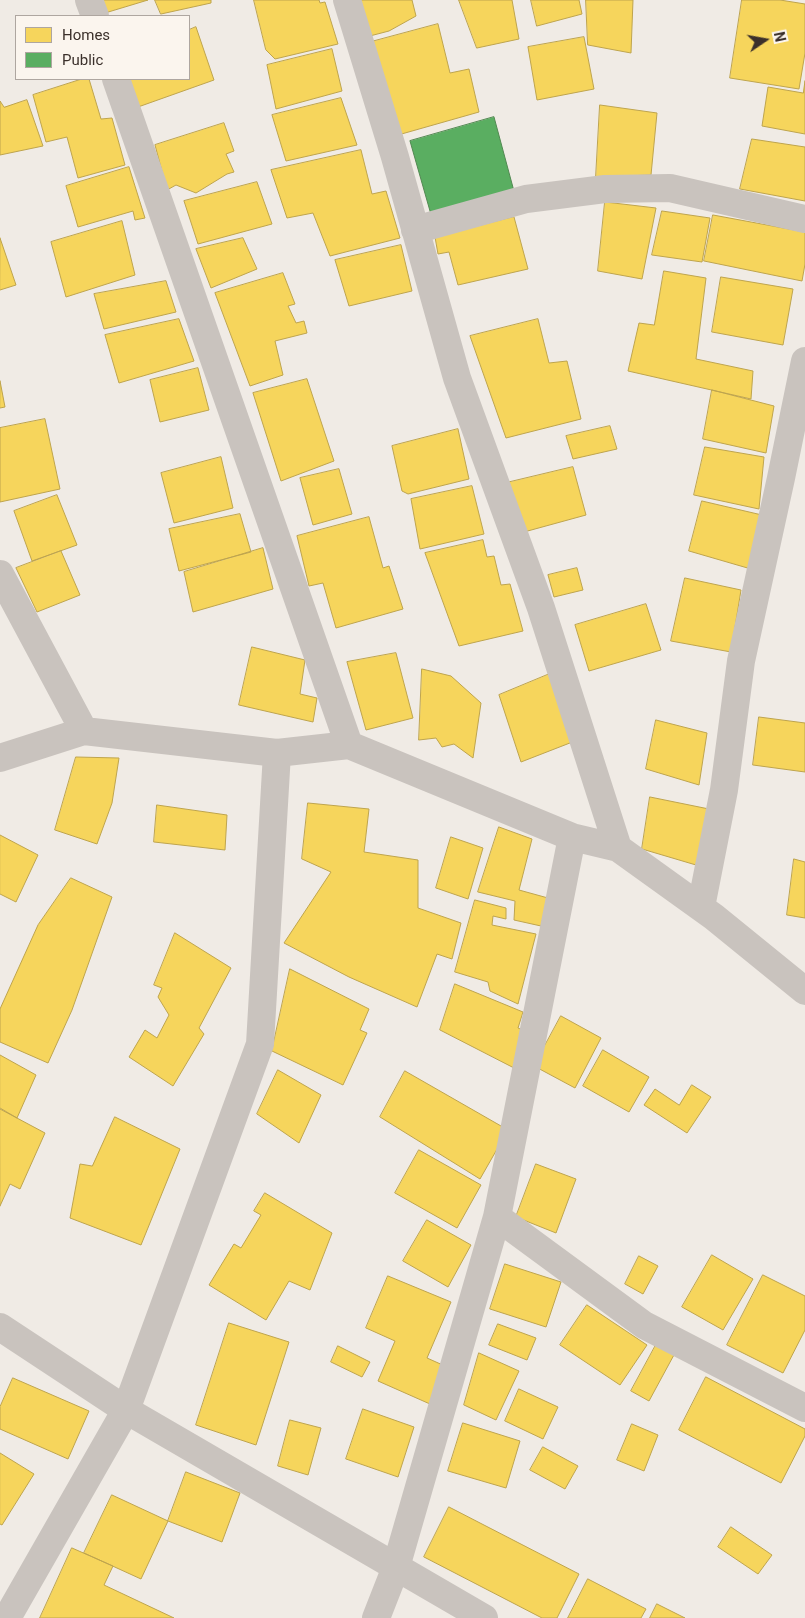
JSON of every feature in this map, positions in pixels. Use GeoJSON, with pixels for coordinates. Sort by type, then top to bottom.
{"type":"FeatureCollection","features":[{"type":"Feature","properties":{"kind":"street"},"geometry":{"type":"LineString","coordinates":[[89,0],[95,15]]}},
{"type":"Feature","properties":{"kind":"street"},"geometry":{"type":"LineString","coordinates":[[347,0],[416,230],[457,378],[541,608],[618,848]]}},
{"type":"Feature","properties":{"kind":"street"},"geometry":{"type":"LineString","coordinates":[[116,80],[349,745]]}},
{"type":"Feature","properties":{"kind":"street"},"geometry":{"type":"LineString","coordinates":[[416,230],[526,199],[605,189],[670,188],[805,219]]}},
{"type":"Feature","properties":{"kind":"street"},"geometry":{"type":"LineString","coordinates":[[701,907],[724,790],[741,661],[805,361]]}},
{"type":"Feature","properties":{"kind":"street"},"geometry":{"type":"LineString","coordinates":[[0,574],[84,731]]}},
{"type":"Feature","properties":{"kind":"street"},"geometry":{"type":"LineString","coordinates":[[0,758],[84,731],[277,753],[349,745],[572,837],[618,848],[701,907],[805,991]]}},
{"type":"Feature","properties":{"kind":"street"},"geometry":{"type":"LineString","coordinates":[[7,1618],[126,1410],[260,1044],[277,753]]}},
{"type":"Feature","properties":{"kind":"street"},"geometry":{"type":"LineString","coordinates":[[376,1618],[396,1567],[497,1218],[572,837]]}},
{"type":"Feature","properties":{"kind":"street"},"geometry":{"type":"LineString","coordinates":[[497,1218],[644,1325],[805,1408]]}},
{"type":"Feature","properties":{"kind":"street"},"geometry":{"type":"LineString","coordinates":[[0,1327],[126,1410],[484,1618]]}},
{"type":"Feature","properties":{"kind":"building: Homes"},"geometry":{"type":"Polygon","coordinates":[[[101,0],[148,0],[105,13],[101,0]]]}},
{"type":"Feature","properties":{"kind":"building: Homes"},"geometry":{"type":"Polygon","coordinates":[[[155,0],[211,0],[211,3],[161,14],[155,0]]]}},
{"type":"Feature","properties":{"kind":"building: Homes"},"geometry":{"type":"Polygon","coordinates":[[[254,0],[319,0],[320,3],[325,2],[338,44],[275,59],[266,50],[254,0]]]}},
{"type":"Feature","properties":{"kind":"building: Homes"},"geometry":{"type":"Polygon","coordinates":[[[356,0],[412,0],[416,16],[389,31],[366,37],[356,0]]]}},
{"type":"Feature","properties":{"kind":"building: Homes"},"geometry":{"type":"Polygon","coordinates":[[[459,0],[512,0],[519,39],[477,48],[459,0]]]}},
{"type":"Feature","properties":{"kind":"building: Homes"},"geometry":{"type":"Polygon","coordinates":[[[531,0],[579,0],[582,14],[537,26],[531,0]]]}},
{"type":"Feature","properties":{"kind":"building: Homes"},"geometry":{"type":"Polygon","coordinates":[[[586,0],[633,0],[631,53],[588,45],[586,0]]]}},
{"type":"Feature","properties":{"kind":"building: Homes"},"geometry":{"type":"Polygon","coordinates":[[[742,0],[780,0],[805,4],[805,53],[799,89],[730,78],[742,0]]]}},
{"type":"Feature","properties":{"kind":"building: Homes"},"geometry":{"type":"Polygon","coordinates":[[[438,24],[450,73],[469,69],[479,112],[398,135],[371,42],[438,24]]]}},
{"type":"Feature","properties":{"kind":"building: Homes"},"geometry":{"type":"Polygon","coordinates":[[[196,27],[214,80],[138,107],[129,80],[190,80],[190,30],[196,27]]]}},
{"type":"Feature","properties":{"kind":"building: Homes"},"geometry":{"type":"Polygon","coordinates":[[[584,37],[594,89],[537,100],[528,47],[584,37]]]}},
{"type":"Feature","properties":{"kind":"building: Homes"},"geometry":{"type":"Polygon","coordinates":[[[332,49],[342,91],[276,109],[267,65],[332,49]]]}},
{"type":"Feature","properties":{"kind":"building: Homes"},"geometry":{"type":"Polygon","coordinates":[[[79,80],[89,80],[101,119],[112,118],[125,165],[78,178],[67,137],[46,142],[33,95],[79,80]]]}},
{"type":"Feature","properties":{"kind":"building: Homes"},"geometry":{"type":"Polygon","coordinates":[[[805,81],[805,134],[762,126],[768,87],[803,93],[805,81]]]}},
{"type":"Feature","properties":{"kind":"building: Homes"},"geometry":{"type":"Polygon","coordinates":[[[341,98],[357,145],[286,161],[272,115],[341,98]]]}},
{"type":"Feature","properties":{"kind":"building: Homes"},"geometry":{"type":"Polygon","coordinates":[[[27,100],[43,146],[0,155],[0,101],[4,107],[27,100]]]}},
{"type":"Feature","properties":{"kind":"building: Homes"},"geometry":{"type":"Polygon","coordinates":[[[600,105],[657,113],[651,175],[596,177],[600,105]]]}},
{"type":"Feature","properties":{"kind":"building: Homes"},"geometry":{"type":"Polygon","coordinates":[[[224,123],[234,151],[226,154],[234,172],[227,174],[196,193],[176,185],[167,190],[155,145],[224,123]]]}},
{"type":"Feature","properties":{"kind":"building: Homes"},"geometry":{"type":"Polygon","coordinates":[[[752,139],[805,147],[805,201],[740,189],[752,139]]]}},
{"type":"Feature","properties":{"kind":"building: Homes"},"geometry":{"type":"Polygon","coordinates":[[[361,150],[372,194],[386,191],[400,238],[330,256],[313,213],[287,218],[271,170],[361,150]]]}},
{"type":"Feature","properties":{"kind":"building: Homes"},"geometry":{"type":"Polygon","coordinates":[[[129,167],[145,218],[135,220],[133,211],[78,227],[66,186],[129,167]]]}},
{"type":"Feature","properties":{"kind":"building: Homes"},"geometry":{"type":"Polygon","coordinates":[[[257,182],[272,224],[198,244],[184,201],[257,182]]]}},
{"type":"Feature","properties":{"kind":"building: Homes"},"geometry":{"type":"Polygon","coordinates":[[[605,202],[656,208],[642,279],[598,271],[605,202]]]}},
{"type":"Feature","properties":{"kind":"building: Homes"},"geometry":{"type":"Polygon","coordinates":[[[662,211],[710,218],[702,262],[652,255],[662,211]]]}},
{"type":"Feature","properties":{"kind":"building: Homes"},"geometry":{"type":"Polygon","coordinates":[[[713,215],[805,232],[805,264],[802,281],[704,261],[713,215]]]}},
{"type":"Feature","properties":{"kind":"building: Homes"},"geometry":{"type":"Polygon","coordinates":[[[514,217],[528,269],[458,285],[449,252],[438,254],[435,237],[514,217]]]}},
{"type":"Feature","properties":{"kind":"building: Homes"},"geometry":{"type":"Polygon","coordinates":[[[122,221],[135,275],[66,297],[51,242],[122,221]]]}},
{"type":"Feature","properties":{"kind":"building: Homes"},"geometry":{"type":"Polygon","coordinates":[[[0,238],[16,285],[0,290],[0,238]]]}},
{"type":"Feature","properties":{"kind":"building: Homes"},"geometry":{"type":"Polygon","coordinates":[[[243,238],[257,269],[211,288],[196,249],[243,238]]]}},
{"type":"Feature","properties":{"kind":"building: Homes"},"geometry":{"type":"Polygon","coordinates":[[[401,245],[412,291],[349,306],[335,260],[401,245]]]}},
{"type":"Feature","properties":{"kind":"building: Homes"},"geometry":{"type":"Polygon","coordinates":[[[664,271],[706,278],[696,359],[753,371],[751,399],[628,371],[639,323],[654,325],[664,271]]]}},
{"type":"Feature","properties":{"kind":"building: Homes"},"geometry":{"type":"Polygon","coordinates":[[[283,273],[295,304],[288,306],[296,323],[304,321],[307,333],[275,341],[283,375],[250,386],[215,293],[283,273]]]}},
{"type":"Feature","properties":{"kind":"building: Homes"},"geometry":{"type":"Polygon","coordinates":[[[721,277],[793,289],[783,345],[712,332],[721,277]]]}},
{"type":"Feature","properties":{"kind":"building: Homes"},"geometry":{"type":"Polygon","coordinates":[[[166,281],[176,312],[104,329],[94,294],[166,281]]]}},
{"type":"Feature","properties":{"kind":"building: Homes"},"geometry":{"type":"Polygon","coordinates":[[[179,319],[194,361],[119,383],[105,335],[179,319]]]}},
{"type":"Feature","properties":{"kind":"building: Homes"},"geometry":{"type":"Polygon","coordinates":[[[538,319],[549,363],[567,361],[581,419],[506,438],[470,336],[538,319]]]}},
{"type":"Feature","properties":{"kind":"building: Homes"},"geometry":{"type":"Polygon","coordinates":[[[198,368],[209,410],[160,422],[150,380],[198,368]]]}},
{"type":"Feature","properties":{"kind":"building: Homes"},"geometry":{"type":"Polygon","coordinates":[[[307,379],[334,461],[281,481],[253,393],[307,379]]]}},
{"type":"Feature","properties":{"kind":"building: Homes"},"geometry":{"type":"Polygon","coordinates":[[[0,381],[5,407],[0,408],[0,381]]]}},
{"type":"Feature","properties":{"kind":"building: Homes"},"geometry":{"type":"Polygon","coordinates":[[[712,390],[774,406],[766,453],[703,439],[712,390]]]}},
{"type":"Feature","properties":{"kind":"building: Homes"},"geometry":{"type":"Polygon","coordinates":[[[45,419],[60,489],[0,502],[0,428],[45,419]]]}},
{"type":"Feature","properties":{"kind":"building: Homes"},"geometry":{"type":"Polygon","coordinates":[[[610,426],[617,449],[573,459],[566,436],[610,426]]]}},
{"type":"Feature","properties":{"kind":"building: Homes"},"geometry":{"type":"Polygon","coordinates":[[[458,429],[469,479],[408,494],[402,491],[392,446],[458,429]]]}},
{"type":"Feature","properties":{"kind":"building: Homes"},"geometry":{"type":"Polygon","coordinates":[[[705,447],[764,457],[759,509],[694,495],[705,447]]]}},
{"type":"Feature","properties":{"kind":"building: Homes"},"geometry":{"type":"Polygon","coordinates":[[[221,457],[233,508],[174,523],[161,473],[221,457]]]}},
{"type":"Feature","properties":{"kind":"building: Homes"},"geometry":{"type":"Polygon","coordinates":[[[573,467],[586,515],[524,532],[506,483],[573,467]]]}},
{"type":"Feature","properties":{"kind":"building: Homes"},"geometry":{"type":"Polygon","coordinates":[[[339,469],[352,514],[313,525],[300,478],[339,469]]]}},
{"type":"Feature","properties":{"kind":"building: Homes"},"geometry":{"type":"Polygon","coordinates":[[[472,486],[484,534],[420,549],[411,499],[472,486]]]}},
{"type":"Feature","properties":{"kind":"building: Homes"},"geometry":{"type":"Polygon","coordinates":[[[57,495],[77,545],[32,561],[14,511],[57,495]]]}},
{"type":"Feature","properties":{"kind":"building: Homes"},"geometry":{"type":"Polygon","coordinates":[[[702,501],[762,515],[751,569],[689,551],[702,501]]]}},
{"type":"Feature","properties":{"kind":"building: Homes"},"geometry":{"type":"Polygon","coordinates":[[[240,514],[251,552],[179,571],[169,529],[240,514]]]}},
{"type":"Feature","properties":{"kind":"building: Homes"},"geometry":{"type":"Polygon","coordinates":[[[369,517],[383,568],[389,566],[403,609],[336,628],[323,583],[309,586],[297,536],[369,517]]]}},
{"type":"Feature","properties":{"kind":"building: Homes"},"geometry":{"type":"Polygon","coordinates":[[[483,540],[487,557],[494,556],[501,585],[510,584],[523,631],[459,646],[425,553],[483,540]]]}},
{"type":"Feature","properties":{"kind":"building: Homes"},"geometry":{"type":"Polygon","coordinates":[[[263,548],[273,589],[193,612],[184,572],[263,548]]]}},
{"type":"Feature","properties":{"kind":"building: Homes"},"geometry":{"type":"Polygon","coordinates":[[[61,551],[80,595],[37,612],[16,568],[61,551]]]}},
{"type":"Feature","properties":{"kind":"building: Homes"},"geometry":{"type":"Polygon","coordinates":[[[577,568],[583,590],[554,597],[548,575],[577,568]]]}},
{"type":"Feature","properties":{"kind":"building: Homes"},"geometry":{"type":"Polygon","coordinates":[[[685,578],[741,590],[731,652],[671,641],[685,578]]]}},
{"type":"Feature","properties":{"kind":"building: Homes"},"geometry":{"type":"Polygon","coordinates":[[[646,604],[661,650],[589,671],[575,625],[646,604]]]}},
{"type":"Feature","properties":{"kind":"building: Homes"},"geometry":{"type":"Polygon","coordinates":[[[252,647],[305,660],[300,694],[317,698],[313,722],[239,705],[252,647]]]}},
{"type":"Feature","properties":{"kind":"building: Homes"},"geometry":{"type":"Polygon","coordinates":[[[396,653],[413,718],[366,730],[347,662],[396,653]]]}},
{"type":"Feature","properties":{"kind":"building: Homes"},"geometry":{"type":"Polygon","coordinates":[[[422,669],[451,676],[481,703],[473,758],[454,744],[442,747],[436,738],[419,740],[422,669]]]}},
{"type":"Feature","properties":{"kind":"building: Homes"},"geometry":{"type":"Polygon","coordinates":[[[552,673],[575,741],[521,762],[499,695],[552,673]]]}},
{"type":"Feature","properties":{"kind":"building: Homes"},"geometry":{"type":"Polygon","coordinates":[[[759,717],[805,723],[805,772],[753,765],[759,717]]]}},
{"type":"Feature","properties":{"kind":"building: Homes"},"geometry":{"type":"Polygon","coordinates":[[[656,720],[707,733],[699,785],[646,769],[656,720]]]}},
{"type":"Feature","properties":{"kind":"building: Homes"},"geometry":{"type":"Polygon","coordinates":[[[76,757],[119,758],[112,803],[97,844],[55,830],[76,757]]]}},
{"type":"Feature","properties":{"kind":"building: Homes"},"geometry":{"type":"Polygon","coordinates":[[[650,797],[709,809],[696,865],[642,849],[650,797]]]}},
{"type":"Feature","properties":{"kind":"building: Homes"},"geometry":{"type":"Polygon","coordinates":[[[308,803],[369,809],[364,852],[418,860],[418,908],[461,923],[452,959],[437,954],[417,1007],[349,977],[284,943],[331,872],[302,859],[308,803]]]}},
{"type":"Feature","properties":{"kind":"building: Homes"},"geometry":{"type":"Polygon","coordinates":[[[157,805],[227,815],[225,850],[154,842],[157,805]]]}},
{"type":"Feature","properties":{"kind":"building: Homes"},"geometry":{"type":"Polygon","coordinates":[[[499,827],[532,839],[519,890],[548,898],[541,926],[514,920],[515,901],[478,892],[499,827]]]}},
{"type":"Feature","properties":{"kind":"building: Homes"},"geometry":{"type":"Polygon","coordinates":[[[0,835],[38,855],[16,902],[0,894],[0,835]]]}},
{"type":"Feature","properties":{"kind":"building: Homes"},"geometry":{"type":"Polygon","coordinates":[[[451,837],[483,848],[468,899],[436,888],[451,837]]]}},
{"type":"Feature","properties":{"kind":"building: Homes"},"geometry":{"type":"Polygon","coordinates":[[[794,859],[805,862],[805,918],[787,915],[794,859]]]}},
{"type":"Feature","properties":{"kind":"building: Homes"},"geometry":{"type":"Polygon","coordinates":[[[71,878],[112,897],[72,1010],[48,1063],[0,1042],[0,1009],[38,925],[71,878]]]}},
{"type":"Feature","properties":{"kind":"building: Homes"},"geometry":{"type":"Polygon","coordinates":[[[475,900],[506,908],[506,919],[493,916],[492,925],[536,934],[518,1004],[490,991],[488,982],[455,972],[475,900]]]}},
{"type":"Feature","properties":{"kind":"building: Homes"},"geometry":{"type":"Polygon","coordinates":[[[175,933],[231,968],[199,1028],[204,1034],[173,1086],[129,1057],[145,1030],[157,1038],[169,1015],[158,997],[162,988],[154,985],[175,933]]]}},
{"type":"Feature","properties":{"kind":"building: Homes"},"geometry":{"type":"Polygon","coordinates":[[[290,969],[369,1009],[360,1030],[367,1033],[343,1085],[272,1051],[290,969]]]}},
{"type":"Feature","properties":{"kind":"building: Homes"},"geometry":{"type":"Polygon","coordinates":[[[455,984],[523,1012],[518,1028],[525,1031],[516,1069],[440,1030],[455,984]]]}},
{"type":"Feature","properties":{"kind":"building: Homes"},"geometry":{"type":"Polygon","coordinates":[[[561,1016],[601,1038],[575,1088],[534,1066],[561,1016]]]}},
{"type":"Feature","properties":{"kind":"building: Homes"},"geometry":{"type":"Polygon","coordinates":[[[603,1050],[649,1077],[629,1112],[583,1086],[603,1050]]]}},
{"type":"Feature","properties":{"kind":"building: Homes"},"geometry":{"type":"Polygon","coordinates":[[[0,1055],[36,1075],[17,1118],[0,1108],[0,1055]]]}},
{"type":"Feature","properties":{"kind":"building: Homes"},"geometry":{"type":"Polygon","coordinates":[[[278,1070],[321,1095],[299,1143],[257,1114],[278,1070]]]}},
{"type":"Feature","properties":{"kind":"building: Homes"},"geometry":{"type":"Polygon","coordinates":[[[405,1071],[508,1130],[480,1179],[380,1117],[405,1071]]]}},
{"type":"Feature","properties":{"kind":"building: Homes"},"geometry":{"type":"Polygon","coordinates":[[[692,1085],[711,1097],[687,1133],[644,1105],[655,1089],[679,1105],[692,1085]]]}},
{"type":"Feature","properties":{"kind":"building: Homes"},"geometry":{"type":"Polygon","coordinates":[[[0,1109],[45,1133],[20,1189],[10,1184],[0,1206],[0,1109]]]}},
{"type":"Feature","properties":{"kind":"building: Homes"},"geometry":{"type":"Polygon","coordinates":[[[115,1117],[180,1149],[141,1245],[70,1218],[80,1164],[92,1166],[115,1117]]]}},
{"type":"Feature","properties":{"kind":"building: Homes"},"geometry":{"type":"Polygon","coordinates":[[[419,1150],[481,1185],[457,1228],[395,1193],[419,1150]]]}},
{"type":"Feature","properties":{"kind":"building: Homes"},"geometry":{"type":"Polygon","coordinates":[[[536,1164],[576,1179],[556,1233],[516,1217],[536,1164]]]}},
{"type":"Feature","properties":{"kind":"building: Homes"},"geometry":{"type":"Polygon","coordinates":[[[265,1193],[332,1233],[310,1290],[289,1281],[266,1320],[209,1285],[234,1244],[241,1248],[261,1215],[254,1211],[265,1193]]]}},
{"type":"Feature","properties":{"kind":"building: Homes"},"geometry":{"type":"Polygon","coordinates":[[[427,1220],[471,1245],[448,1287],[403,1261],[427,1220]]]}},
{"type":"Feature","properties":{"kind":"building: Homes"},"geometry":{"type":"Polygon","coordinates":[[[712,1255],[753,1279],[723,1330],[682,1307],[712,1255]]]}},
{"type":"Feature","properties":{"kind":"building: Homes"},"geometry":{"type":"Polygon","coordinates":[[[639,1256],[658,1266],[643,1294],[625,1284],[639,1256]]]}},
{"type":"Feature","properties":{"kind":"building: Homes"},"geometry":{"type":"Polygon","coordinates":[[[505,1264],[561,1282],[546,1327],[490,1309],[505,1264]]]}},
{"type":"Feature","properties":{"kind":"building: Homes"},"geometry":{"type":"Polygon","coordinates":[[[763,1275],[805,1296],[805,1330],[783,1373],[727,1345],[763,1275]]]}},
{"type":"Feature","properties":{"kind":"building: Homes"},"geometry":{"type":"Polygon","coordinates":[[[388,1276],[451,1302],[427,1358],[445,1366],[430,1404],[378,1381],[395,1341],[366,1328],[388,1276]]]}},
{"type":"Feature","properties":{"kind":"building: Homes"},"geometry":{"type":"Polygon","coordinates":[[[587,1305],[647,1345],[620,1385],[560,1345],[587,1305]]]}},
{"type":"Feature","properties":{"kind":"building: Homes"},"geometry":{"type":"Polygon","coordinates":[[[229,1323],[289,1342],[256,1445],[196,1425],[229,1323]]]}},
{"type":"Feature","properties":{"kind":"building: Homes"},"geometry":{"type":"Polygon","coordinates":[[[498,1324],[536,1338],[527,1360],[489,1345],[498,1324]]]}},
{"type":"Feature","properties":{"kind":"building: Homes"},"geometry":{"type":"Polygon","coordinates":[[[657,1343],[675,1353],[649,1401],[631,1391],[657,1343]]]}},
{"type":"Feature","properties":{"kind":"building: Homes"},"geometry":{"type":"Polygon","coordinates":[[[338,1346],[370,1362],[362,1377],[331,1362],[338,1346]]]}},
{"type":"Feature","properties":{"kind":"building: Homes"},"geometry":{"type":"Polygon","coordinates":[[[479,1353],[519,1371],[496,1420],[464,1405],[479,1353]]]}},
{"type":"Feature","properties":{"kind":"building: Homes"},"geometry":{"type":"Polygon","coordinates":[[[706,1377],[805,1429],[805,1436],[781,1483],[679,1430],[706,1377]]]}},
{"type":"Feature","properties":{"kind":"building: Homes"},"geometry":{"type":"Polygon","coordinates":[[[13,1378],[89,1411],[68,1459],[0,1429],[0,1407],[13,1378]]]}},
{"type":"Feature","properties":{"kind":"building: Homes"},"geometry":{"type":"Polygon","coordinates":[[[519,1389],[558,1407],[543,1439],[505,1421],[519,1389]]]}},
{"type":"Feature","properties":{"kind":"building: Homes"},"geometry":{"type":"Polygon","coordinates":[[[363,1409],[414,1427],[398,1477],[346,1459],[363,1409]]]}},
{"type":"Feature","properties":{"kind":"building: Homes"},"geometry":{"type":"Polygon","coordinates":[[[290,1420],[321,1428],[308,1475],[278,1466],[290,1420]]]}},
{"type":"Feature","properties":{"kind":"building: Homes"},"geometry":{"type":"Polygon","coordinates":[[[463,1423],[520,1441],[506,1488],[448,1471],[463,1423]]]}},
{"type":"Feature","properties":{"kind":"building: Homes"},"geometry":{"type":"Polygon","coordinates":[[[632,1424],[658,1435],[644,1471],[617,1460],[632,1424]]]}},
{"type":"Feature","properties":{"kind":"building: Homes"},"geometry":{"type":"Polygon","coordinates":[[[543,1447],[578,1466],[565,1489],[530,1470],[543,1447]]]}},
{"type":"Feature","properties":{"kind":"building: Homes"},"geometry":{"type":"Polygon","coordinates":[[[0,1453],[34,1474],[2,1525],[0,1524],[0,1453]]]}},
{"type":"Feature","properties":{"kind":"building: Homes"},"geometry":{"type":"Polygon","coordinates":[[[186,1472],[240,1493],[222,1542],[168,1521],[186,1472]]]}},
{"type":"Feature","properties":{"kind":"building: Homes"},"geometry":{"type":"Polygon","coordinates":[[[112,1495],[168,1521],[141,1579],[84,1553],[112,1495]]]}},
{"type":"Feature","properties":{"kind":"building: Homes"},"geometry":{"type":"Polygon","coordinates":[[[449,1507],[579,1574],[557,1618],[542,1618],[424,1557],[449,1507]]]}},
{"type":"Feature","properties":{"kind":"building: Homes"},"geometry":{"type":"Polygon","coordinates":[[[731,1527],[772,1555],[758,1574],[718,1547],[731,1527]]]}},
{"type":"Feature","properties":{"kind":"building: Homes"},"geometry":{"type":"Polygon","coordinates":[[[72,1548],[113,1566],[104,1585],[174,1618],[40,1618],[72,1548]]]}},
{"type":"Feature","properties":{"kind":"building: Homes"},"geometry":{"type":"Polygon","coordinates":[[[588,1579],[646,1609],[641,1618],[568,1618],[588,1579]]]}},
{"type":"Feature","properties":{"kind":"building: Homes"},"geometry":{"type":"Polygon","coordinates":[[[657,1604],[685,1618],[650,1618],[657,1604]]]}},
{"type":"Feature","properties":{"kind":"building: Public"},"geometry":{"type":"Polygon","coordinates":[[[494,117],[515,195],[432,218],[410,141],[494,117]]]}}]}
